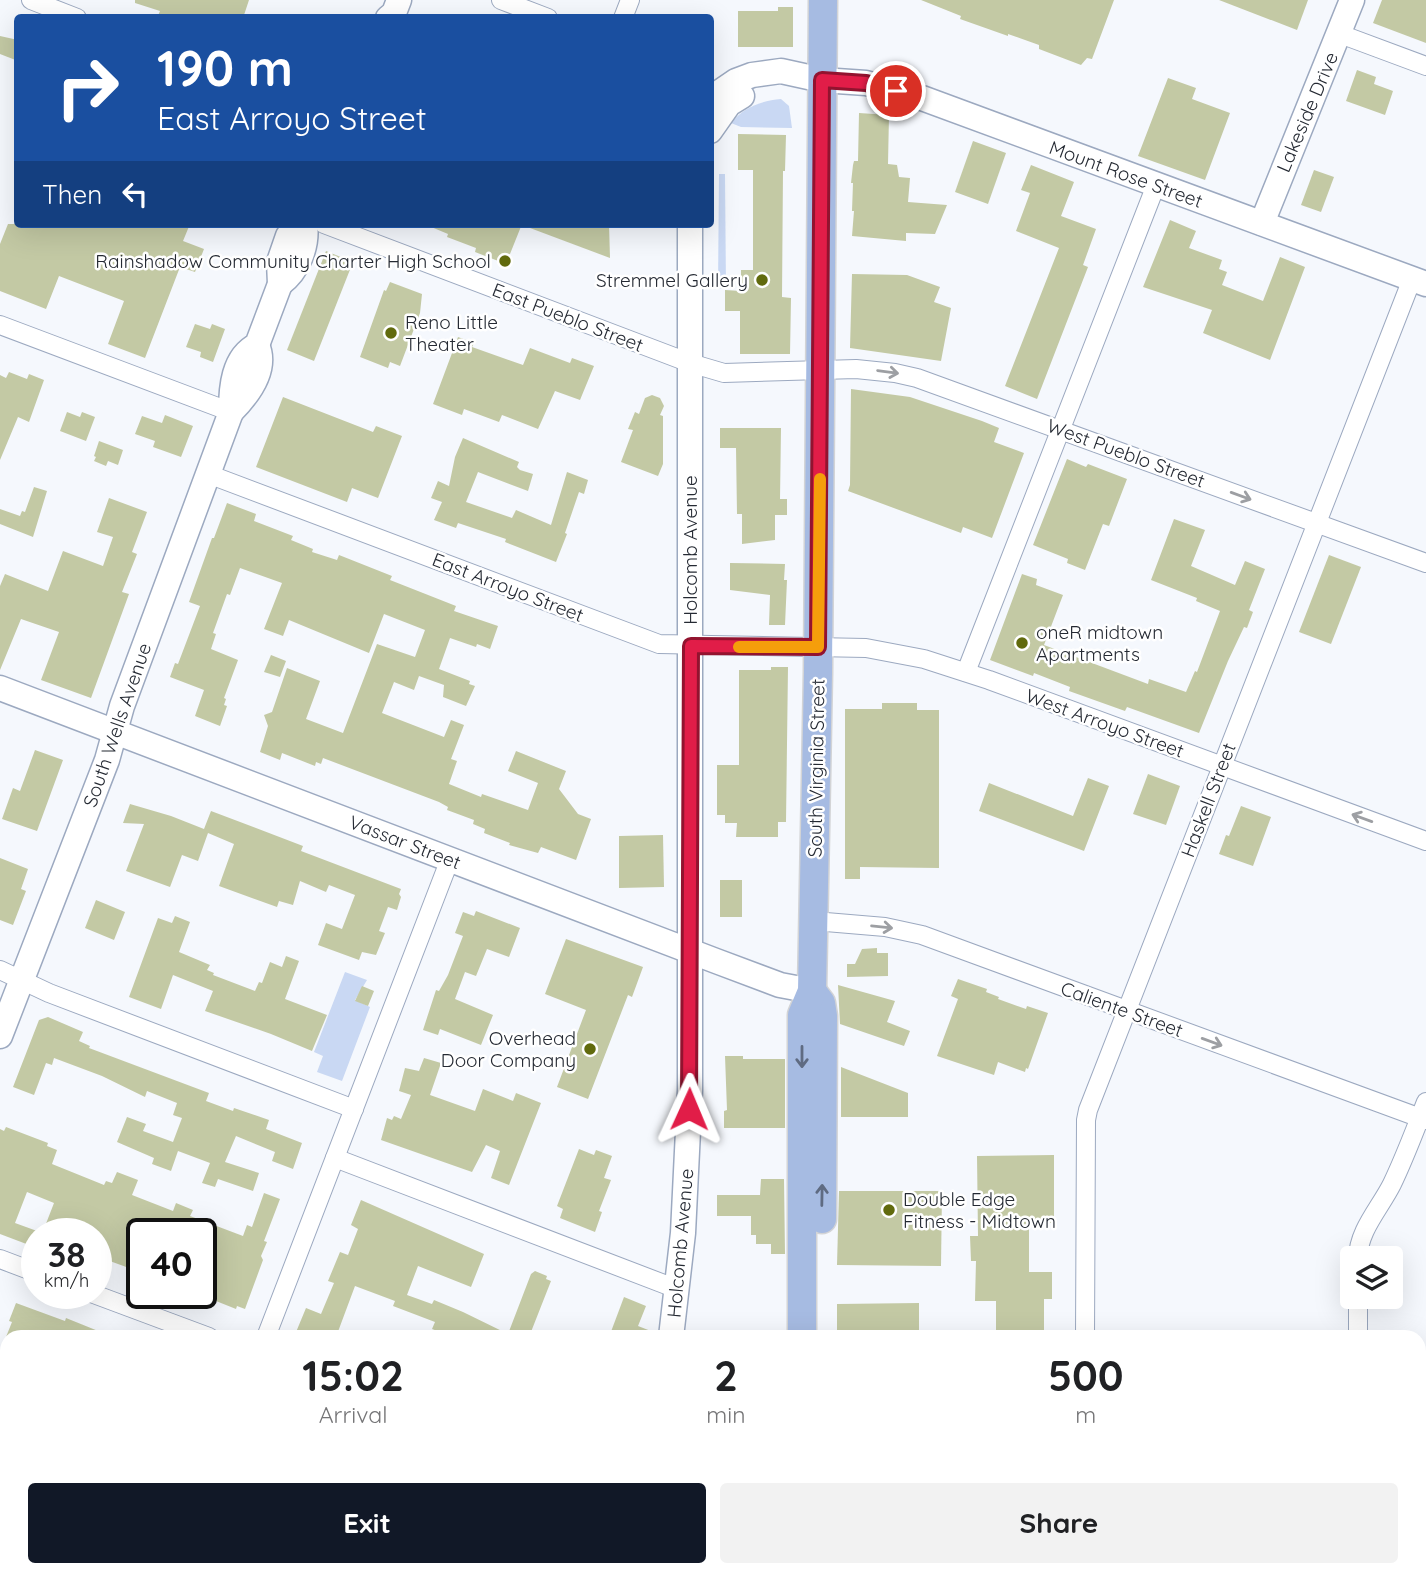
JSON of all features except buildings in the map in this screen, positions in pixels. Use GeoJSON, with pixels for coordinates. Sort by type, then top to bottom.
{"type":"FeatureCollection","features":[{"type":"Feature","properties":{"kind":"main road","name":"South Virginia Street"},"geometry":{"type":"LineString","coordinates":[[802,1330],[802,1015],[812,991],[814,921],[823,0]]}},
{"type":"Feature","properties":{"kind":"main road","name":"South Virginia Street"},"geometry":{"type":"LineString","coordinates":[[812,991],[821,1003],[823,1016],[820,1330]]}},
{"type":"Feature","properties":{"kind":"street"},"geometry":{"type":"LineString","coordinates":[[31,0],[67,14]]}},
{"type":"Feature","properties":{"kind":"street"},"geometry":{"type":"LineString","coordinates":[[501,0],[538,14]]}},
{"type":"Feature","properties":{"kind":"street","name":"Lakeside Drive"},"geometry":{"type":"LineString","coordinates":[[1262,223],[1353,0]]}},
{"type":"Feature","properties":{"kind":"street"},"geometry":{"type":"LineString","coordinates":[[1340,34],[1426,66]]}},
{"type":"Feature","properties":{"kind":"street"},"geometry":{"type":"LineString","coordinates":[[714,94],[736,81],[767,72],[780,71],[822,80]]}},
{"type":"Feature","properties":{"kind":"street"},"geometry":{"type":"LineString","coordinates":[[714,125],[729,104],[743,95],[770,87],[822,80]]}},
{"type":"Feature","properties":{"kind":"street","name":"Mount Rose Street"},"geometry":{"type":"LineString","coordinates":[[822,80],[866,83],[922,97],[1419,281]]}},
{"type":"Feature","properties":{"kind":"street"},"geometry":{"type":"LineString","coordinates":[[966,672],[1156,185]]}},
{"type":"Feature","properties":{"kind":"street","name":"South Wells Avenue"},"geometry":{"type":"LineString","coordinates":[[0,1037],[11,975],[107,760],[127,693],[231,412],[233,382],[246,351],[257,345],[280,284],[279,262],[288,236],[295,228]]}},
{"type":"Feature","properties":{"kind":"street","name":"South Wells Avenue"},"geometry":{"type":"LineString","coordinates":[[280,284],[296,267],[306,239],[305,228]]}},
{"type":"Feature","properties":{"kind":"street","name":"East Pueblo Street"},"geometry":{"type":"LineString","coordinates":[[335,228],[690,363],[724,373],[820,370]]}},
{"type":"Feature","properties":{"kind":"street","name":"Holcomb Avenue"},"geometry":{"type":"LineString","coordinates":[[672,1330],[688,1136],[690,228]]}},
{"type":"Feature","properties":{"kind":"street","name":"Haskell Street"},"geometry":{"type":"LineString","coordinates":[[1086,1330],[1086,1120],[1317,523],[1419,281]]}},
{"type":"Feature","properties":{"kind":"street"},"geometry":{"type":"LineString","coordinates":[[0,325],[231,412]]}},
{"type":"Feature","properties":{"kind":"street","name":"West Pueblo Street"},"geometry":{"type":"LineString","coordinates":[[820,370],[876,371],[917,378],[1426,563]]}},
{"type":"Feature","properties":{"kind":"street","name":"East Arroyo Street"},"geometry":{"type":"LineString","coordinates":[[208,474],[659,644],[818,647]]}},
{"type":"Feature","properties":{"kind":"street","name":"West Arroyo Street"},"geometry":{"type":"LineString","coordinates":[[818,647],[866,648],[896,653],[966,672],[1426,841]]}},
{"type":"Feature","properties":{"kind":"street","name":"Vassar Street"},"geometry":{"type":"LineString","coordinates":[[0,688],[780,985],[812,991]]}},
{"type":"Feature","properties":{"kind":"street"},"geometry":{"type":"LineString","coordinates":[[268,1330],[450,859]]}},
{"type":"Feature","properties":{"kind":"street","name":"Caliente Street"},"geometry":{"type":"LineString","coordinates":[[814,921],[885,927],[914,933],[1127,1011],[1424,1113]]}},
{"type":"Feature","properties":{"kind":"street"},"geometry":{"type":"LineString","coordinates":[[11,975],[49,993],[354,1109]]}},
{"type":"Feature","properties":{"kind":"street"},"geometry":{"type":"LineString","coordinates":[[1359,1246],[1424,1113]]}},
{"type":"Feature","properties":{"kind":"street"},"geometry":{"type":"LineString","coordinates":[[334,1158],[677,1289]]}},
{"type":"Feature","properties":{"kind":"street"},"geometry":{"type":"LineString","coordinates":[[0,1259],[21,1267]]}},
{"type":"Feature","properties":{"kind":"street"},"geometry":{"type":"LineString","coordinates":[[112,1301],[190,1330]]}},
{"type":"Feature","properties":{"kind":"street"},"geometry":{"type":"LineString","coordinates":[[1358,1309],[1358,1330]]}},
{"type":"Feature","properties":{"kind":"shaded area"},"geometry":{"type":"Polygon","coordinates":[[[781,99],[789,106],[792,128],[741,127],[731,123],[753,106],[781,99]]]}},
{"type":"Feature","properties":{"kind":"shaded area"},"geometry":{"type":"Polygon","coordinates":[[[719,174],[725,174],[726,289],[718,288],[719,174]]]}},
{"type":"Feature","properties":{"kind":"shaded area"},"geometry":{"type":"Polygon","coordinates":[[[345,972],[367,980],[355,1000],[370,1007],[342,1081],[317,1072],[323,1056],[314,1052],[345,972]]]}},
{"type":"Feature","properties":{"kind":"slow traffic"},"geometry":{"type":"LineString","coordinates":[[739,647],[818,647],[820,479]]}},
{"type":"Feature","properties":{"kind":"place","name":"Rainshadow Community Charter High School"},"geometry":{"type":"Point","coordinates":[505,261]}},
{"type":"Feature","properties":{"kind":"place","name":"Stremmel Gallery"},"geometry":{"type":"Point","coordinates":[762,280]}},
{"type":"Feature","properties":{"kind":"place","name":"Reno Little Theater"},"geometry":{"type":"Point","coordinates":[391,333]}},
{"type":"Feature","properties":{"kind":"place","name":"oneR midtown Apartments"},"geometry":{"type":"Point","coordinates":[1022,643]}},
{"type":"Feature","properties":{"kind":"place","name":"Overhead Door Company"},"geometry":{"type":"Point","coordinates":[590,1049]}},
{"type":"Feature","properties":{"kind":"place","name":"Double Edge Fitness - Midtown"},"geometry":{"type":"Point","coordinates":[889,1210]}},
{"type":"Feature","properties":{"kind":"route"},"geometry":{"type":"LineString","coordinates":[[689,1109],[691,646],[818,647],[822,80],[866,83],[896,91]]}}]}
